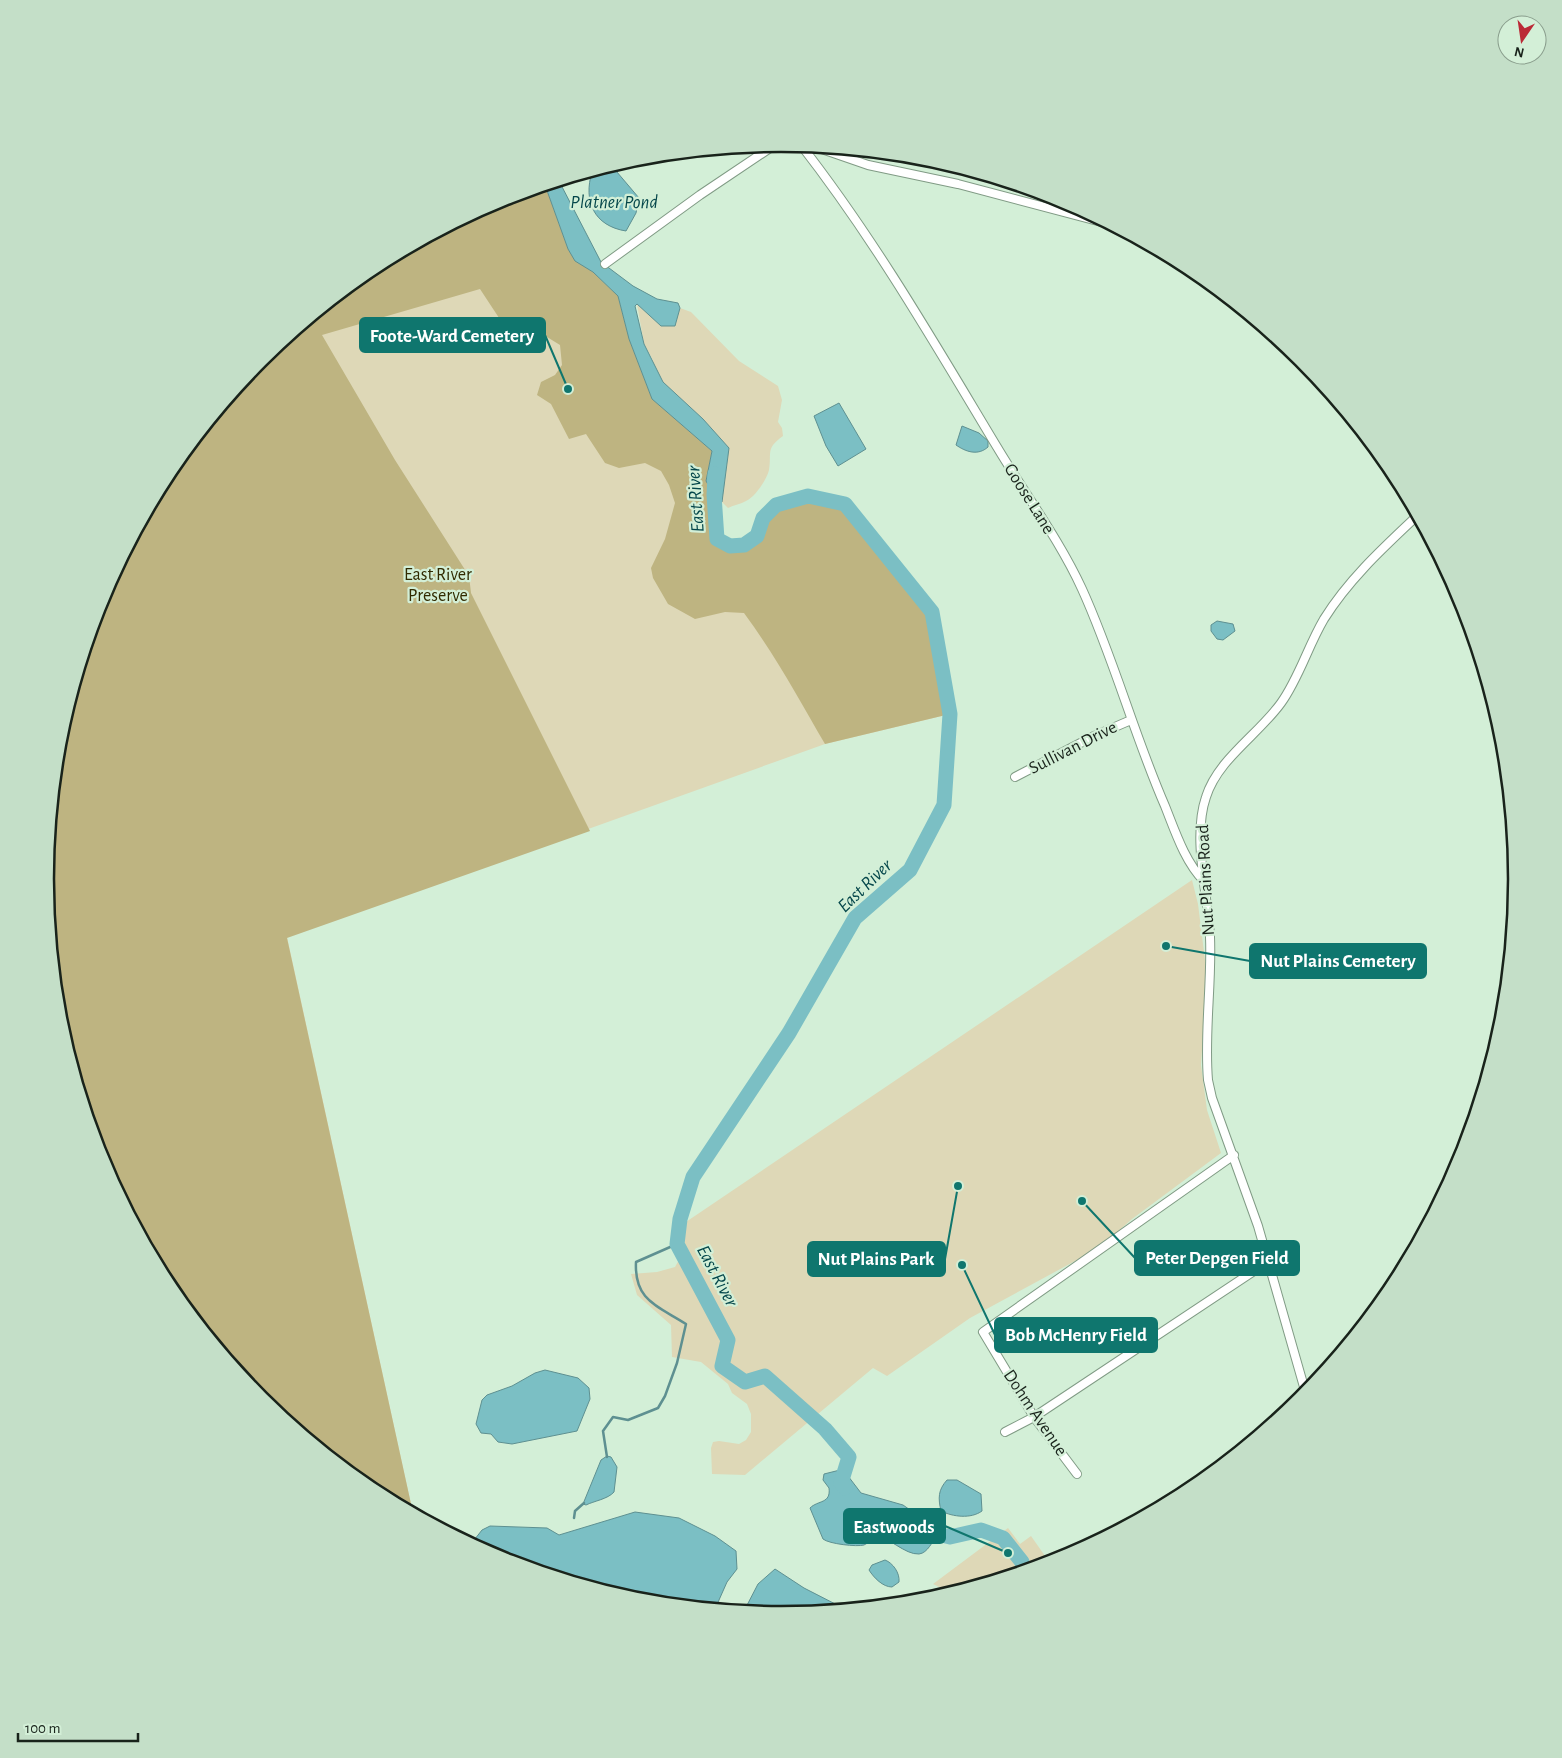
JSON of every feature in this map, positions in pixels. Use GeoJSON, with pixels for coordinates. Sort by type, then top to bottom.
{"type":"FeatureCollection","features":[{"type":"Feature","properties":{"kind":"street"},"geometry":{"type":"LineString","coordinates":[[605,264],[700,195],[764,152]]}},
{"type":"Feature","properties":{"kind":"street","name":"Goose Lane"},"geometry":{"type":"LineString","coordinates":[[808,153],[854,216],[902,290],[1020,485],[1066,557],[1082,589],[1113,667],[1144,758],[1176,831],[1198,874],[1204,881]]}},
{"type":"Feature","properties":{"kind":"street"},"geometry":{"type":"LineString","coordinates":[[837,154],[868,164],[958,184],[1079,216]]}},
{"type":"Feature","properties":{"kind":"street","name":"Nut Plains Road"},"geometry":{"type":"LineString","coordinates":[[1303,1384],[1269,1261],[1234,1155],[1212,1098],[1208,1080],[1210,937],[1204,881],[1202,822],[1205,798],[1212,782],[1223,766],[1281,704],[1292,686],[1323,621],[1350,581],[1413,520]]}},
{"type":"Feature","properties":{"kind":"street","name":"Sullivan Drive"},"geometry":{"type":"LineString","coordinates":[[1015,778],[1094,736],[1131,720]]}},
{"type":"Feature","properties":{"kind":"street","name":"Dohm Avenue"},"geometry":{"type":"LineString","coordinates":[[1077,1474],[1034,1417],[983,1332],[1234,1155]]}},
{"type":"Feature","properties":{"kind":"street"},"geometry":{"type":"LineString","coordinates":[[1005,1432],[1034,1417],[1269,1261]]}},
{"type":"Feature","properties":{"kind":"green space","name":"East River Preserve"},"geometry":{"type":"Polygon","coordinates":[[[547,190],[552,204],[638,342],[654,362],[644,344],[637,304],[661,326],[675,326],[680,308],[691,312],[739,361],[778,386],[782,400],[778,422],[782,428],[783,436],[771,448],[768,474],[753,496],[742,503],[728,508],[722,502],[729,448],[703,419],[664,383],[701,430],[720,478],[714,495],[717,539],[730,546],[744,545],[757,536],[763,518],[776,505],[808,496],[950,714],[825,744],[287,937],[411,1505],[338,1456],[301,1426],[267,1393],[234,1359],[204,1322],[176,1283],[151,1243],[109,1157],[92,1113],[68,1021],[55,927],[55,831],[68,737],[92,645],[109,601],[151,515],[176,475],[204,436],[234,399],[301,332],[377,274],[417,249],[459,227],[547,190]]]}},
{"type":"Feature","properties":{"kind":"green space","name":"East River Preserve"},"geometry":{"type":"Polygon","coordinates":[[[547,190],[568,249],[575,260],[593,272],[618,296],[629,339],[652,399],[712,451],[706,481],[714,495],[717,539],[730,546],[744,545],[757,536],[763,518],[776,505],[808,496],[845,504],[932,612],[950,714],[825,744],[776,661],[744,613],[725,612],[695,619],[668,604],[653,578],[651,568],[665,539],[675,503],[669,485],[661,471],[645,463],[619,468],[605,463],[586,434],[569,439],[551,404],[537,395],[541,382],[555,375],[562,365],[560,345],[547,337],[505,327],[480,289],[322,335],[395,460],[469,576],[471,593],[590,831],[287,938],[411,1505],[338,1456],[301,1426],[267,1393],[234,1359],[204,1322],[176,1283],[151,1243],[109,1157],[92,1113],[68,1021],[55,927],[55,831],[68,737],[92,645],[109,601],[151,515],[176,475],[204,436],[234,399],[301,332],[377,274],[417,249],[459,227],[547,190]]]}},
{"type":"Feature","properties":{"kind":"green space"},"geometry":{"type":"Polygon","coordinates":[[[1192,880],[1198,904],[1207,976],[1201,1065],[1207,1110],[1221,1153],[1132,1219],[1099,1248],[970,1318],[887,1376],[873,1368],[745,1475],[712,1474],[711,1448],[713,1442],[739,1444],[746,1440],[751,1432],[751,1414],[747,1404],[732,1393],[728,1384],[701,1362],[672,1357],[671,1325],[637,1295],[631,1274],[657,1272],[675,1267],[680,1258],[677,1228],[1192,880]]]}},
{"type":"Feature","properties":{"kind":"green space"},"geometry":{"type":"Polygon","coordinates":[[[1008,1528],[1020,1544],[1031,1536],[1045,1556],[1015,1568],[969,1581],[941,1588],[933,1584],[1008,1528]]]}},
{"type":"Feature","properties":{"kind":"water","name":"Platner Pond"},"geometry":{"type":"Polygon","coordinates":[[[616,171],[639,198],[636,213],[626,231],[606,224],[599,218],[590,202],[591,178],[616,171]]]}},
{"type":"Feature","properties":{"kind":"water"},"geometry":{"type":"Polygon","coordinates":[[[562,186],[601,262],[633,286],[657,299],[678,303],[680,308],[675,326],[661,326],[637,304],[635,306],[644,344],[663,382],[703,419],[729,448],[722,502],[714,495],[706,481],[712,451],[652,399],[629,339],[618,296],[593,272],[575,261],[568,249],[547,190],[562,186]]]}},
{"type":"Feature","properties":{"kind":"water"},"geometry":{"type":"Polygon","coordinates":[[[839,403],[866,449],[838,466],[826,446],[814,416],[839,403]]]}},
{"type":"Feature","properties":{"kind":"water"},"geometry":{"type":"Polygon","coordinates":[[[962,426],[979,433],[988,441],[988,447],[984,450],[972,452],[956,445],[962,426]]]}},
{"type":"Feature","properties":{"kind":"water"},"geometry":{"type":"Polygon","coordinates":[[[1217,621],[1233,624],[1235,631],[1223,640],[1217,639],[1211,631],[1211,625],[1217,621]]]}},
{"type":"Feature","properties":{"kind":"water"},"geometry":{"type":"Polygon","coordinates":[[[545,1370],[578,1378],[589,1388],[590,1399],[577,1431],[512,1444],[498,1442],[491,1434],[481,1433],[476,1424],[482,1400],[487,1395],[512,1386],[535,1373],[545,1370]]]}},
{"type":"Feature","properties":{"kind":"water"},"geometry":{"type":"Polygon","coordinates":[[[607,1456],[611,1457],[617,1467],[614,1492],[605,1498],[586,1505],[583,1504],[601,1460],[607,1456]]]}},
{"type":"Feature","properties":{"kind":"water"},"geometry":{"type":"Polygon","coordinates":[[[840,1470],[845,1472],[861,1493],[903,1505],[933,1526],[937,1530],[938,1535],[927,1549],[919,1554],[908,1552],[881,1537],[874,1538],[860,1546],[826,1541],[823,1539],[810,1508],[828,1497],[829,1488],[823,1480],[824,1474],[840,1470]]]}},
{"type":"Feature","properties":{"kind":"water"},"geometry":{"type":"Polygon","coordinates":[[[947,1480],[957,1480],[981,1494],[982,1511],[978,1514],[962,1516],[951,1515],[941,1511],[940,1494],[947,1480]]]}},
{"type":"Feature","properties":{"kind":"water"},"geometry":{"type":"Polygon","coordinates":[[[635,1512],[679,1518],[715,1536],[736,1551],[737,1569],[727,1582],[718,1603],[686,1600],[639,1592],[547,1568],[475,1538],[482,1530],[490,1526],[547,1528],[559,1535],[635,1512]]]}},
{"type":"Feature","properties":{"kind":"water"},"geometry":{"type":"Polygon","coordinates":[[[885,1560],[893,1566],[898,1575],[899,1582],[892,1587],[879,1582],[869,1570],[872,1565],[885,1560]]]}},
{"type":"Feature","properties":{"kind":"water"},"geometry":{"type":"Polygon","coordinates":[[[775,1569],[804,1588],[836,1604],[747,1605],[758,1584],[775,1569]]]}},
{"type":"Feature","properties":{"kind":"waterway","name":"East River"},"geometry":{"type":"LineString","coordinates":[[715,474],[714,495],[717,539],[730,546],[744,545],[757,536],[763,518],[776,505],[808,496],[845,504],[932,612],[950,714],[944,805],[910,870],[855,918],[789,1033],[693,1177],[680,1219],[677,1244],[728,1340],[722,1366],[745,1382],[765,1376],[825,1429],[849,1457],[841,1483],[845,1488]]}},
{"type":"Feature","properties":{"kind":"waterway"},"geometry":{"type":"LineString","coordinates":[[607,1457],[603,1431],[613,1417],[628,1420],[658,1408],[665,1396],[677,1363],[686,1324],[650,1301],[639,1286],[636,1275],[636,1262],[677,1244]]}},
{"type":"Feature","properties":{"kind":"waterway"},"geometry":{"type":"LineString","coordinates":[[574,1518],[575,1511],[584,1503]]}},
{"type":"Feature","properties":{"kind":"waterway","name":"East River"},"geometry":{"type":"LineString","coordinates":[[917,1529],[950,1537],[981,1530],[1003,1538],[1022,1562],[1022,1565]]}},
{"type":"Feature","properties":{"kind":"place","name":"Foote-Ward Cemetery"},"geometry":{"type":"Point","coordinates":[568,389]}},
{"type":"Feature","properties":{"kind":"place","name":"Nut Plains Cemetery"},"geometry":{"type":"Point","coordinates":[1166,946]}},
{"type":"Feature","properties":{"kind":"place","name":"Nut Plains Park"},"geometry":{"type":"Point","coordinates":[958,1186]}},
{"type":"Feature","properties":{"kind":"place","name":"Peter Depgen Field"},"geometry":{"type":"Point","coordinates":[1082,1201]}},
{"type":"Feature","properties":{"kind":"place","name":"Bob McHenry Field"},"geometry":{"type":"Point","coordinates":[962,1265]}},
{"type":"Feature","properties":{"kind":"place","name":"Eastwoods"},"geometry":{"type":"Point","coordinates":[1008,1553]}}]}
